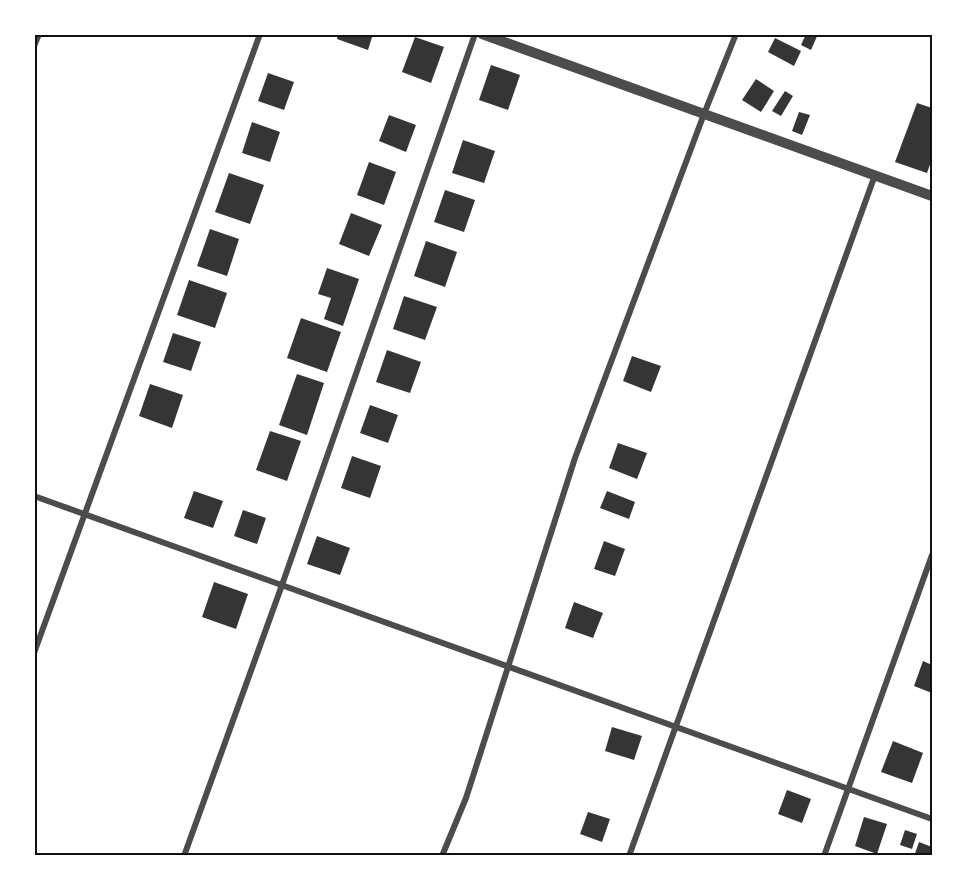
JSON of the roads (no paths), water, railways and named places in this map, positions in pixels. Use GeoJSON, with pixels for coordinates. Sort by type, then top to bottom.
{"type":"FeatureCollection","features":[{"type":"Feature","properties":{"kind":"street"},"geometry":{"type":"LineString","coordinates":[[34,46],[39,34]]}},
{"type":"Feature","properties":{"kind":"street"},"geometry":{"type":"LineString","coordinates":[[34,653],[260,34]]}},
{"type":"Feature","properties":{"kind":"street"},"geometry":{"type":"LineString","coordinates":[[184,855],[282,585],[475,34]]}},
{"type":"Feature","properties":{"kind":"street"},"geometry":{"type":"LineString","coordinates":[[482,34],[933,196]]}},
{"type":"Feature","properties":{"kind":"street"},"geometry":{"type":"LineString","coordinates":[[442,855],[466,798],[575,458],[736,34]]}},
{"type":"Feature","properties":{"kind":"street"},"geometry":{"type":"LineString","coordinates":[[630,855],[875,175]]}},
{"type":"Feature","properties":{"kind":"street"},"geometry":{"type":"LineString","coordinates":[[34,495],[933,819]]}},
{"type":"Feature","properties":{"kind":"street"},"geometry":{"type":"LineString","coordinates":[[824,855],[933,555]]}}]}
